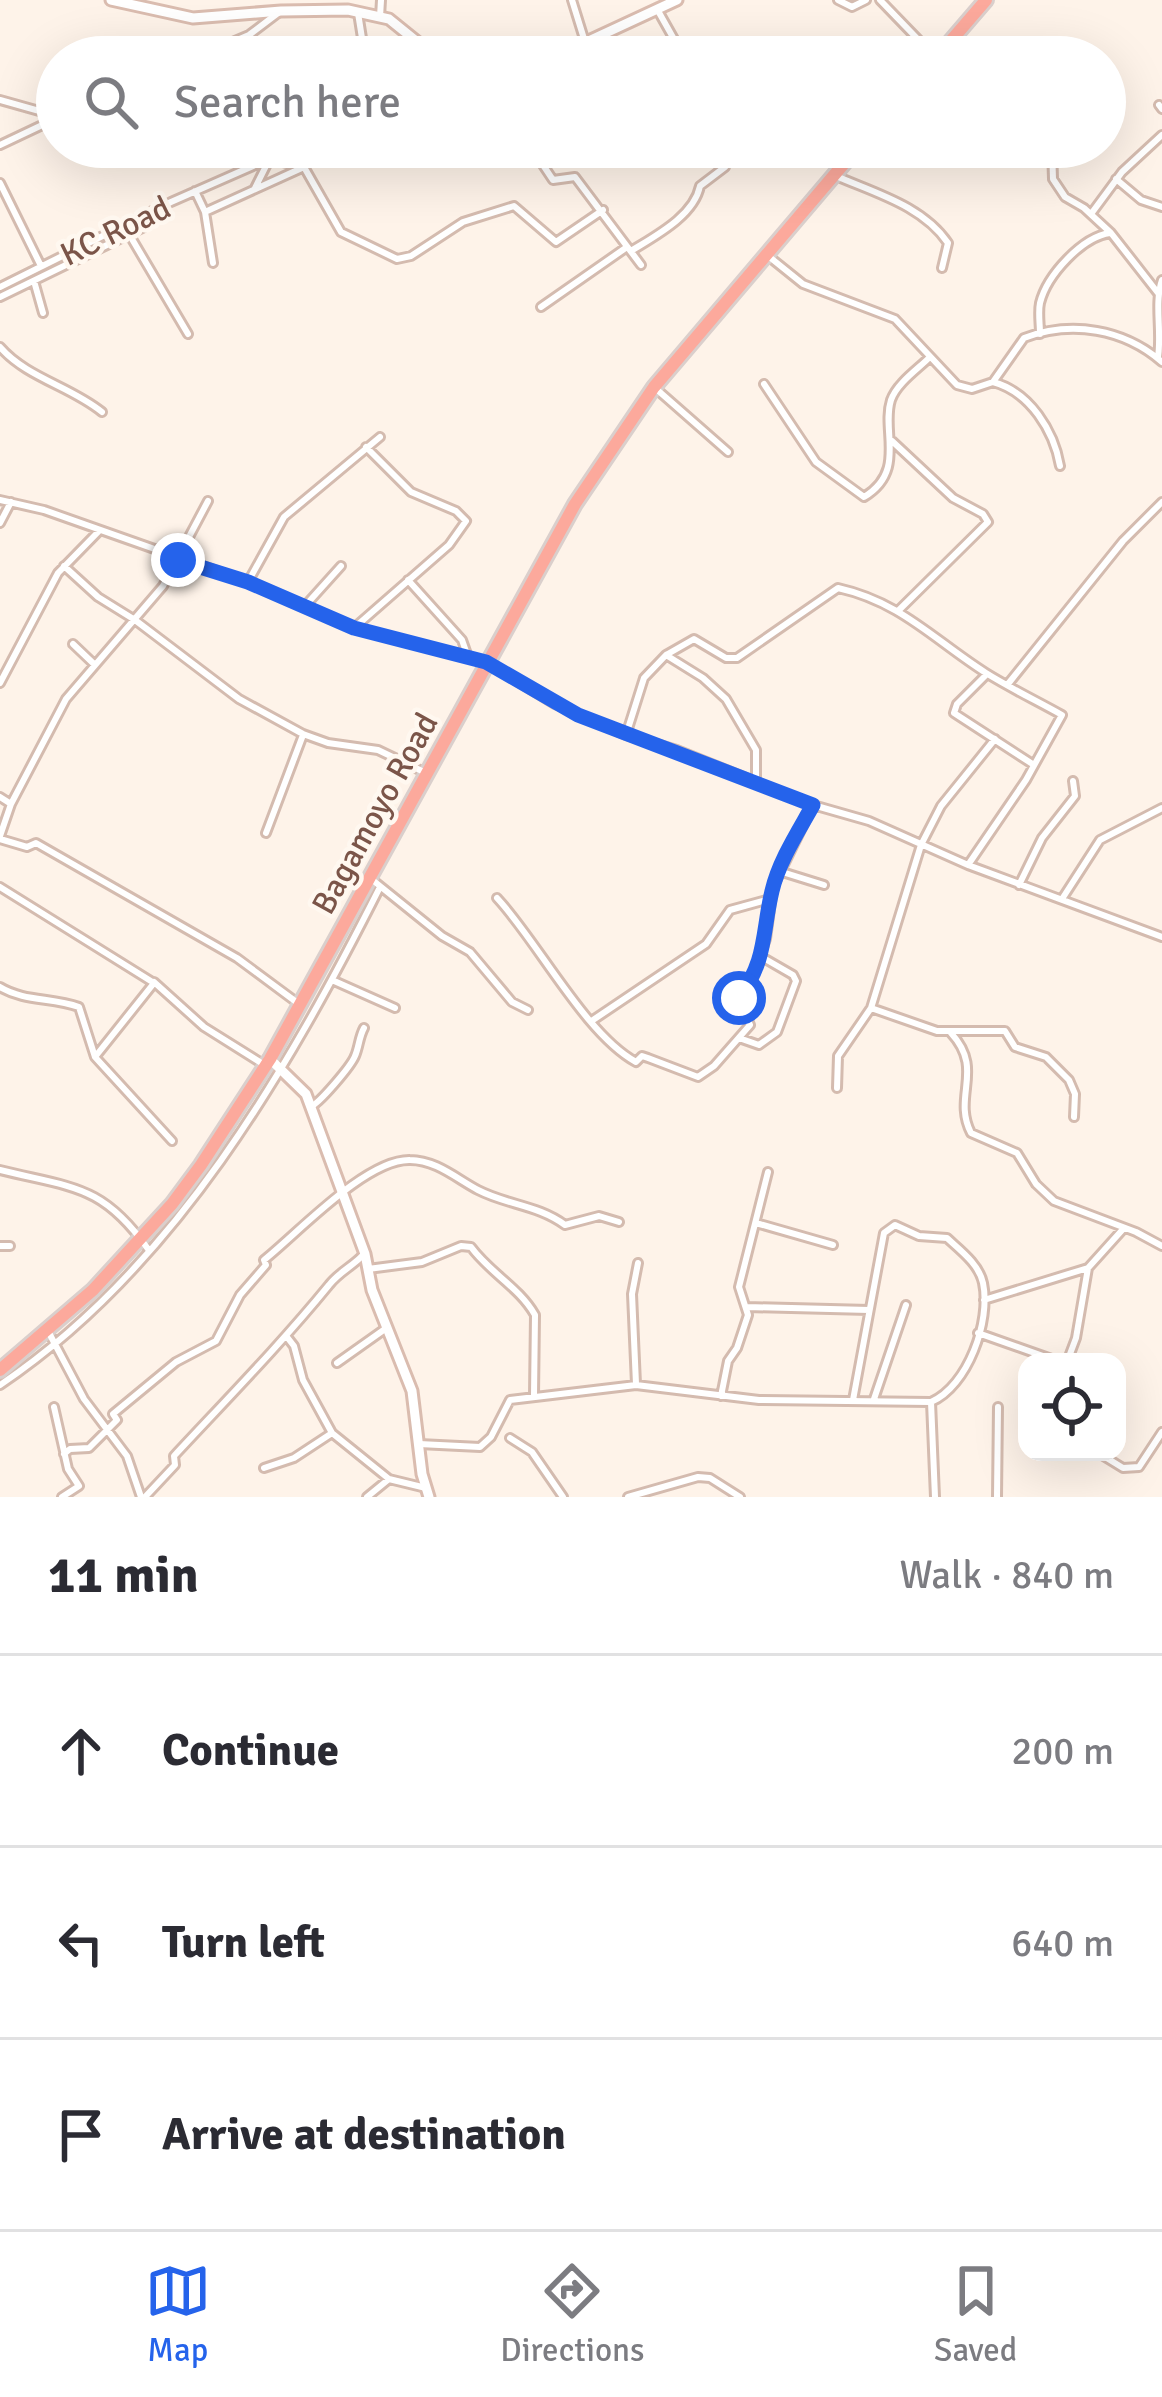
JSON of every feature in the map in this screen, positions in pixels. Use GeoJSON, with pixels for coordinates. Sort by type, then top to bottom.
{"type":"FeatureCollection","features":[{"type":"Feature","properties":{"kind":"highway"},"geometry":{"type":"LineString","coordinates":[[954,36],[986,0]]}},
{"type":"Feature","properties":{"kind":"highway","name":"Bagamoyo Road"},"geometry":{"type":"LineString","coordinates":[[0,1370],[51,1338],[145,1244],[244,1112],[298,1004],[375,883],[486,662],[575,504],[654,387],[839,168]]}},
{"type":"Feature","properties":{"kind":"street"},"geometry":{"type":"LineString","coordinates":[[111,0],[193,18],[309,5],[389,19],[410,36]]}},
{"type":"Feature","properties":{"kind":"street"},"geometry":{"type":"LineString","coordinates":[[380,17],[381,0]]}},
{"type":"Feature","properties":{"kind":"street"},"geometry":{"type":"LineString","coordinates":[[572,0],[584,36]]}},
{"type":"Feature","properties":{"kind":"street"},"geometry":{"type":"LineString","coordinates":[[601,36],[677,0]]}},
{"type":"Feature","properties":{"kind":"street"},"geometry":{"type":"LineString","coordinates":[[838,0],[852,7],[866,0]]}},
{"type":"Feature","properties":{"kind":"street"},"geometry":{"type":"LineString","coordinates":[[880,0],[911,36]]}},
{"type":"Feature","properties":{"kind":"street"},"geometry":{"type":"LineString","coordinates":[[657,9],[672,36]]}},
{"type":"Feature","properties":{"kind":"street"},"geometry":{"type":"LineString","coordinates":[[247,36],[280,10]]}},
{"type":"Feature","properties":{"kind":"street"},"geometry":{"type":"LineString","coordinates":[[358,13],[362,36]]}},
{"type":"Feature","properties":{"kind":"street"},"geometry":{"type":"LineString","coordinates":[[0,100],[36,111]]}},
{"type":"Feature","properties":{"kind":"street"},"geometry":{"type":"LineString","coordinates":[[0,145],[36,127]]}},
{"type":"Feature","properties":{"kind":"street"},"geometry":{"type":"LineString","coordinates":[[1090,214],[1116,179],[1162,135]]}},
{"type":"Feature","properties":{"kind":"street","name":"KC Road"},"geometry":{"type":"LineString","coordinates":[[0,287],[248,168]]}},
{"type":"Feature","properties":{"kind":"street"},"geometry":{"type":"LineString","coordinates":[[255,189],[265,168]]}},
{"type":"Feature","properties":{"kind":"street"},"geometry":{"type":"LineString","coordinates":[[205,212],[300,168]]}},
{"type":"Feature","properties":{"kind":"street"},"geometry":{"type":"LineString","coordinates":[[305,168],[343,234],[397,259],[407,258],[464,222],[514,206],[556,242],[603,210]]}},
{"type":"Feature","properties":{"kind":"street"},"geometry":{"type":"LineString","coordinates":[[545,168],[553,180],[575,177],[641,265]]}},
{"type":"Feature","properties":{"kind":"street"},"geometry":{"type":"LineString","coordinates":[[541,307],[686,212],[700,186],[724,168]]}},
{"type":"Feature","properties":{"kind":"street"},"geometry":{"type":"LineString","coordinates":[[1053,168],[1054,182],[1065,197],[1111,233],[1158,292]]}},
{"type":"Feature","properties":{"kind":"street"},"geometry":{"type":"LineString","coordinates":[[833,175],[929,222],[948,243],[942,268]]}},
{"type":"Feature","properties":{"kind":"street"},"geometry":{"type":"LineString","coordinates":[[1116,179],[1141,200],[1162,207]]}},
{"type":"Feature","properties":{"kind":"street"},"geometry":{"type":"LineString","coordinates":[[0,184],[41,266]]}},
{"type":"Feature","properties":{"kind":"street"},"geometry":{"type":"LineString","coordinates":[[195,191],[205,212],[213,263]]}},
{"type":"Feature","properties":{"kind":"street"},"geometry":{"type":"LineString","coordinates":[[0,297],[129,234],[148,223],[152,211]]}},
{"type":"Feature","properties":{"kind":"street"},"geometry":{"type":"LineString","coordinates":[[1040,334],[1040,303],[1048,287],[1085,240],[1111,233]]}},
{"type":"Feature","properties":{"kind":"street"},"geometry":{"type":"LineString","coordinates":[[129,234],[188,334]]}},
{"type":"Feature","properties":{"kind":"street"},"geometry":{"type":"LineString","coordinates":[[765,253],[803,284],[895,319],[957,385],[971,389],[993,382],[1019,343],[1040,334],[1104,330],[1160,360],[1158,292],[1162,280]]}},
{"type":"Feature","properties":{"kind":"street"},"geometry":{"type":"LineString","coordinates":[[34,281],[43,313]]}},
{"type":"Feature","properties":{"kind":"street"},"geometry":{"type":"LineString","coordinates":[[0,346],[17,364],[77,393],[102,412]]}},
{"type":"Feature","properties":{"kind":"street"},"geometry":{"type":"LineString","coordinates":[[764,384],[816,462],[864,497],[880,484],[892,441],[891,400],[930,357]]}},
{"type":"Feature","properties":{"kind":"street"},"geometry":{"type":"LineString","coordinates":[[993,382],[1016,393],[1043,422],[1056,442],[1060,466]]}},
{"type":"Feature","properties":{"kind":"street"},"geometry":{"type":"LineString","coordinates":[[654,387],[728,452]]}},
{"type":"Feature","properties":{"kind":"street"},"geometry":{"type":"LineString","coordinates":[[248,582],[284,517],[380,436]]}},
{"type":"Feature","properties":{"kind":"street"},"geometry":{"type":"LineString","coordinates":[[892,441],[953,498],[983,514],[988,522],[899,610]]}},
{"type":"Feature","properties":{"kind":"street"},"geometry":{"type":"LineString","coordinates":[[354,628],[462,532],[466,521],[456,511],[411,492],[366,447]]}},
{"type":"Feature","properties":{"kind":"street"},"geometry":{"type":"LineString","coordinates":[[0,500],[44,510],[248,582],[354,628],[486,662],[555,704],[626,735],[868,821],[968,865],[1162,937]]}},
{"type":"Feature","properties":{"kind":"street"},"geometry":{"type":"LineString","coordinates":[[208,501],[178,560],[135,620],[66,699],[11,804],[0,837],[27,847],[35,843],[112,884],[237,958],[298,1004]]}},
{"type":"Feature","properties":{"kind":"street"},"geometry":{"type":"LineString","coordinates":[[0,524],[10,502]]}},
{"type":"Feature","properties":{"kind":"street"},"geometry":{"type":"LineString","coordinates":[[1008,684],[1123,542],[1162,502]]}},
{"type":"Feature","properties":{"kind":"street"},"geometry":{"type":"LineString","coordinates":[[0,682],[64,566],[99,531]]}},
{"type":"Feature","properties":{"kind":"street"},"geometry":{"type":"LineString","coordinates":[[64,566],[98,598],[135,620],[239,699],[303,734],[378,750],[428,774]]}},
{"type":"Feature","properties":{"kind":"street"},"geometry":{"type":"LineString","coordinates":[[305,606],[341,566]]}},
{"type":"Feature","properties":{"kind":"street"},"geometry":{"type":"LineString","coordinates":[[408,580],[461,640],[469,657]]}},
{"type":"Feature","properties":{"kind":"street"},"geometry":{"type":"LineString","coordinates":[[626,735],[644,678],[666,655],[694,639],[727,658],[737,658],[838,587],[899,610],[987,674],[1062,715],[968,865]]}},
{"type":"Feature","properties":{"kind":"street"},"geometry":{"type":"LineString","coordinates":[[73,644],[95,665]]}},
{"type":"Feature","properties":{"kind":"street"},"geometry":{"type":"LineString","coordinates":[[666,655],[703,677],[726,699],[756,750],[756,782]]}},
{"type":"Feature","properties":{"kind":"street"},"geometry":{"type":"LineString","coordinates":[[987,674],[954,710],[964,722],[1034,765]]}},
{"type":"Feature","properties":{"kind":"street"},"geometry":{"type":"LineString","coordinates":[[266,832],[303,734]]}},
{"type":"Feature","properties":{"kind":"street"},"geometry":{"type":"LineString","coordinates":[[837,1088],[838,1056],[871,1008],[921,845],[941,806],[995,739]]}},
{"type":"Feature","properties":{"kind":"street"},"geometry":{"type":"LineString","coordinates":[[1019,885],[1042,838],[1075,796],[1073,781]]}},
{"type":"Feature","properties":{"kind":"street"},"geometry":{"type":"LineString","coordinates":[[0,797],[11,804]]}},
{"type":"Feature","properties":{"kind":"street"},"geometry":{"type":"LineString","coordinates":[[497,898],[535,942],[557,980],[631,1060],[647,1058],[691,1077],[704,1075],[751,1020],[738,1001],[766,939],[779,871],[813,805]]}},
{"type":"Feature","properties":{"kind":"street"},"geometry":{"type":"LineString","coordinates":[[1061,899],[1100,840],[1162,808]]}},
{"type":"Feature","properties":{"kind":"street"},"geometry":{"type":"LineString","coordinates":[[779,871],[824,885]]}},
{"type":"Feature","properties":{"kind":"street"},"geometry":{"type":"LineString","coordinates":[[272,1064],[332,980],[375,883],[442,937],[470,952],[512,1002],[528,1010]]}},
{"type":"Feature","properties":{"kind":"street"},"geometry":{"type":"LineString","coordinates":[[0,887],[154,981],[204,1027],[272,1064],[306,1094],[364,1254],[385,1329],[412,1390],[428,1493]]}},
{"type":"Feature","properties":{"kind":"street"},"geometry":{"type":"LineString","coordinates":[[592,1020],[706,944],[730,910],[770,899]]}},
{"type":"Feature","properties":{"kind":"street"},"geometry":{"type":"LineString","coordinates":[[740,1038],[759,1045],[775,1035],[796,981],[790,972],[760,956]]}},
{"type":"Feature","properties":{"kind":"street"},"geometry":{"type":"LineString","coordinates":[[332,980],[395,1008]]}},
{"type":"Feature","properties":{"kind":"street"},"geometry":{"type":"LineString","coordinates":[[95,1057],[154,981]]}},
{"type":"Feature","properties":{"kind":"street"},"geometry":{"type":"LineString","coordinates":[[0,986],[16,997],[59,1000],[79,1007],[95,1057],[172,1142]]}},
{"type":"Feature","properties":{"kind":"street"},"geometry":{"type":"LineString","coordinates":[[871,1008],[951,1033],[1005,1031],[1015,1047],[1046,1058],[1073,1087],[1074,1117]]}},
{"type":"Feature","properties":{"kind":"street"},"geometry":{"type":"LineString","coordinates":[[310,1107],[323,1102],[355,1058],[364,1028]]}},
{"type":"Feature","properties":{"kind":"street"},"geometry":{"type":"LineString","coordinates":[[951,1033],[963,1045],[969,1064],[964,1112],[971,1133],[1017,1153],[1054,1202],[1162,1246]]}},
{"type":"Feature","properties":{"kind":"street"},"geometry":{"type":"LineString","coordinates":[[64,1454],[70,1448],[89,1448],[117,1420],[113,1414],[142,1387],[216,1341],[240,1295],[266,1265],[264,1259],[340,1193],[394,1162],[415,1160],[438,1168],[482,1192],[544,1210],[565,1225],[599,1216],[620,1222]]}},
{"type":"Feature","properties":{"kind":"street"},"geometry":{"type":"LineString","coordinates":[[0,1170],[97,1196],[121,1214],[145,1244]]}},
{"type":"Feature","properties":{"kind":"street"},"geometry":{"type":"LineString","coordinates":[[721,1396],[728,1361],[748,1315],[739,1286],[768,1172]]}},
{"type":"Feature","properties":{"kind":"street"},"geometry":{"type":"LineString","coordinates":[[756,1223],[833,1245]]}},
{"type":"Feature","properties":{"kind":"street"},"geometry":{"type":"LineString","coordinates":[[419,1444],[480,1447],[491,1438],[510,1400],[636,1385],[814,1402],[931,1402],[950,1391],[962,1376],[984,1300],[984,1284],[976,1268],[947,1238],[919,1236],[895,1225],[884,1233],[853,1400]]}},
{"type":"Feature","properties":{"kind":"street"},"geometry":{"type":"LineString","coordinates":[[984,1300],[1088,1268],[1124,1228]]}},
{"type":"Feature","properties":{"kind":"street"},"geometry":{"type":"LineString","coordinates":[[0,1246],[10,1246]]}},
{"type":"Feature","properties":{"kind":"street"},"geometry":{"type":"LineString","coordinates":[[368,1269],[422,1262],[461,1246],[470,1247],[536,1315],[534,1395]]}},
{"type":"Feature","properties":{"kind":"street"},"geometry":{"type":"LineString","coordinates":[[0,1384],[51,1338],[84,1399],[128,1456],[143,1497],[175,1465],[174,1456],[207,1416],[287,1337],[327,1287],[364,1254]]}},
{"type":"Feature","properties":{"kind":"street"},"geometry":{"type":"LineString","coordinates":[[636,1385],[632,1294],[638,1263]]}},
{"type":"Feature","properties":{"kind":"street"},"geometry":{"type":"LineString","coordinates":[[1068,1353],[1076,1338],[1088,1268]]}},
{"type":"Feature","properties":{"kind":"street"},"geometry":{"type":"LineString","coordinates":[[874,1399],[906,1305]]}},
{"type":"Feature","properties":{"kind":"street"},"geometry":{"type":"LineString","coordinates":[[746,1306],[869,1310]]}},
{"type":"Feature","properties":{"kind":"street"},"geometry":{"type":"LineString","coordinates":[[337,1364],[385,1329]]}},
{"type":"Feature","properties":{"kind":"street"},"geometry":{"type":"LineString","coordinates":[[978,1333],[1037,1353]]}},
{"type":"Feature","properties":{"kind":"street"},"geometry":{"type":"LineString","coordinates":[[287,1337],[303,1380],[332,1432],[389,1479],[428,1493]]}},
{"type":"Feature","properties":{"kind":"street"},"geometry":{"type":"LineString","coordinates":[[931,1402],[935,1497]]}},
{"type":"Feature","properties":{"kind":"street"},"geometry":{"type":"LineString","coordinates":[[54,1406],[64,1454],[79,1486],[62,1497]]}},
{"type":"Feature","properties":{"kind":"street"},"geometry":{"type":"LineString","coordinates":[[998,1407],[998,1497]]}},
{"type":"Feature","properties":{"kind":"street"},"geometry":{"type":"LineString","coordinates":[[264,1468],[294,1458],[332,1432]]}},
{"type":"Feature","properties":{"kind":"street"},"geometry":{"type":"LineString","coordinates":[[1112,1461],[1123,1468],[1138,1467],[1162,1432]]}},
{"type":"Feature","properties":{"kind":"street"},"geometry":{"type":"LineString","coordinates":[[510,1438],[532,1451],[563,1497]]}},
{"type":"Feature","properties":{"kind":"street"},"geometry":{"type":"LineString","coordinates":[[628,1497],[667,1493],[698,1477],[710,1478],[740,1497]]}},
{"type":"Feature","properties":{"kind":"street"},"geometry":{"type":"LineString","coordinates":[[367,1497],[389,1479]]}},
{"type":"Feature","properties":{"kind":"route"},"geometry":{"type":"LineString","coordinates":[[178,560],[248,582],[354,628],[486,662],[578,715],[813,805],[773,887],[766,939],[739,998]]}}]}
